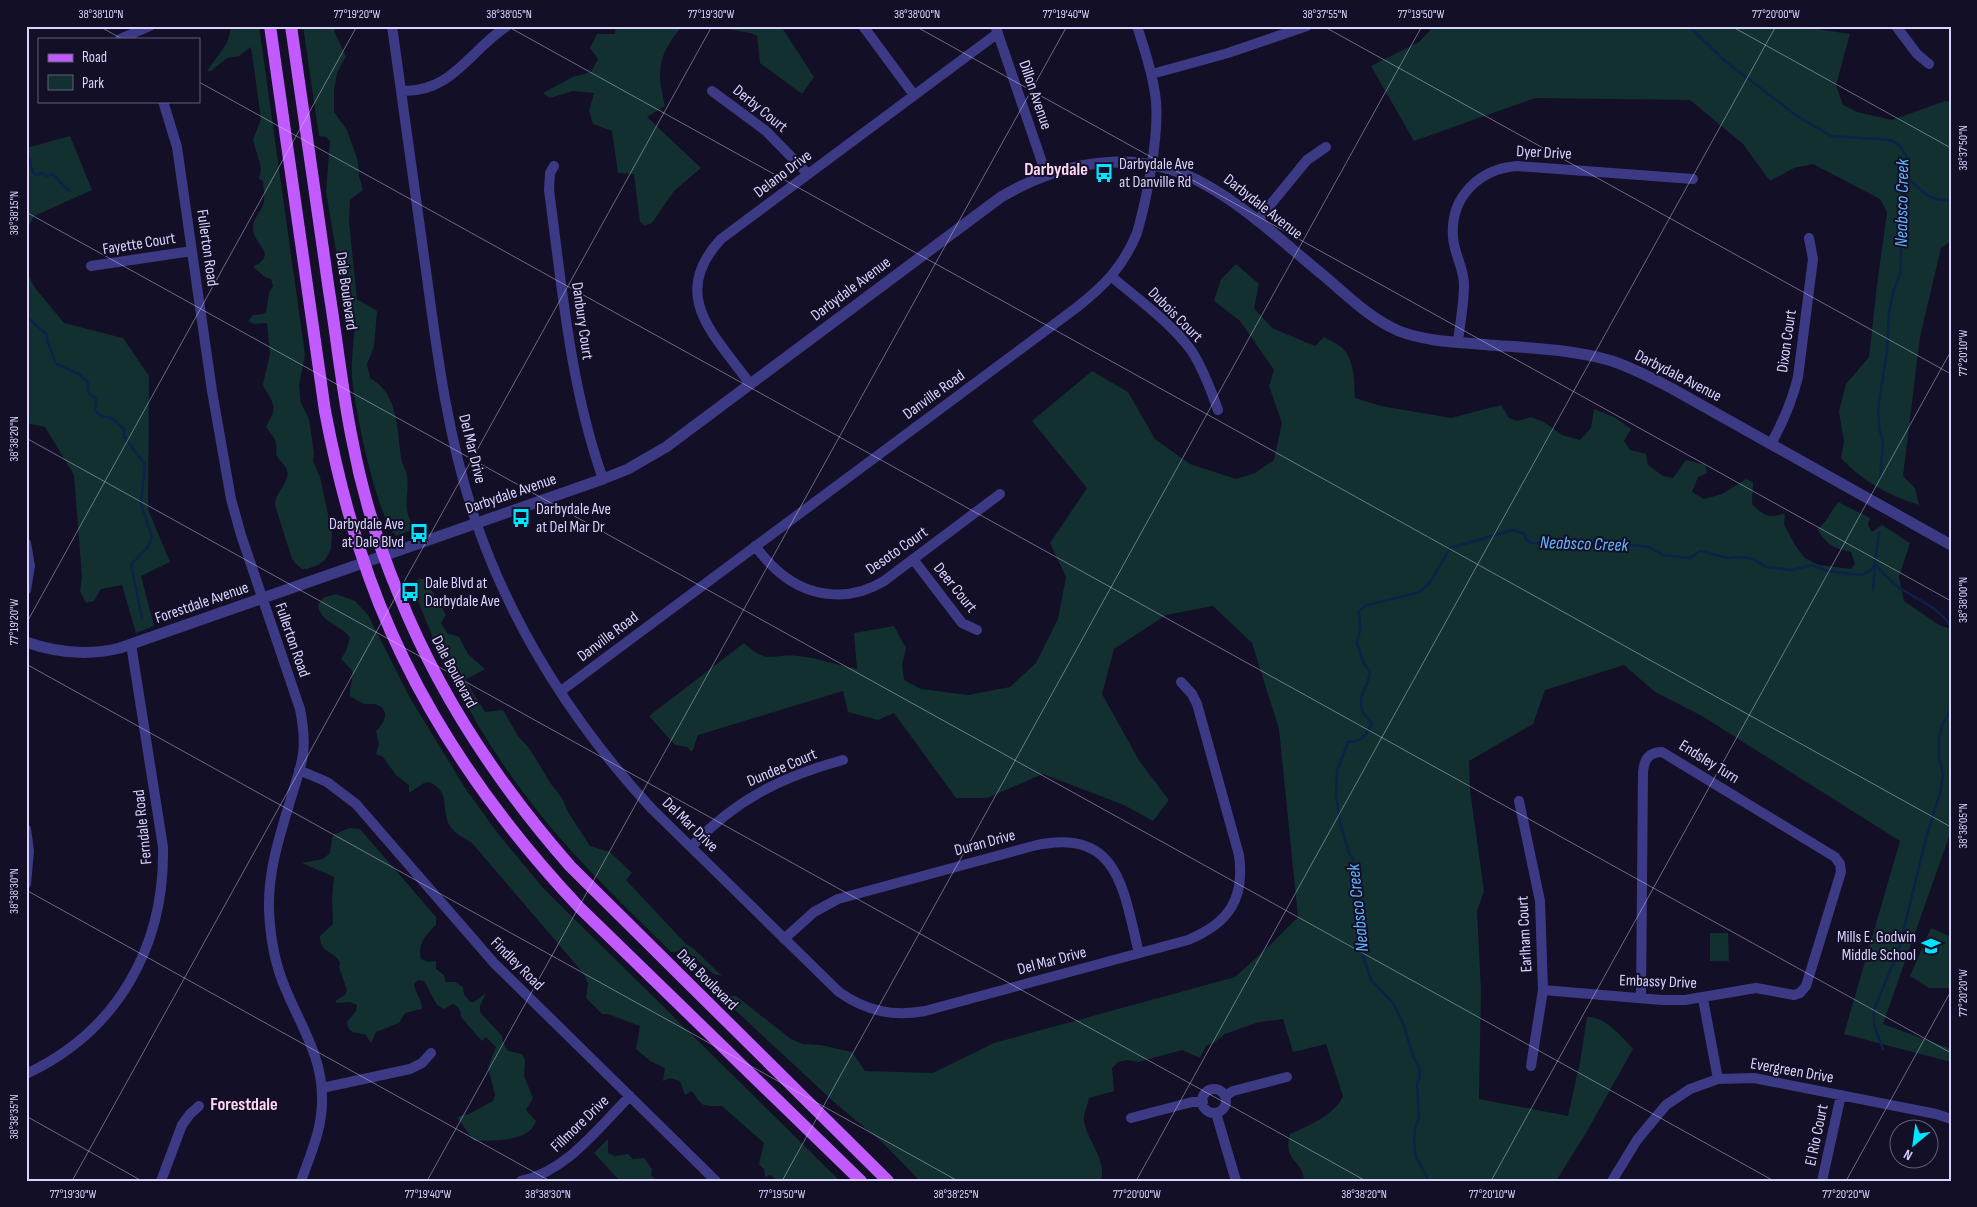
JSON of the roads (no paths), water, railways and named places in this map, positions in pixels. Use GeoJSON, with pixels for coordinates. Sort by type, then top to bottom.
{"type":"FeatureCollection","features":[{"type":"Feature","properties":{"kind":"main road"},"geometry":{"type":"LineString","coordinates":[[270,26],[325,411],[344,499],[364,563],[391,630],[437,721],[479,787],[516,837],[545,871],[580,908],[860,1181]]}},
{"type":"Feature","properties":{"kind":"main road","name":"Dale Boulevard"},"geometry":{"type":"LineString","coordinates":[[291,26],[352,438],[366,498],[384,556],[415,633],[457,713],[481,752],[539,831],[602,900],[888,1181]]}},
{"type":"Feature","properties":{"kind":"street"},"geometry":{"type":"LineString","coordinates":[[133,36],[150,26]]}},
{"type":"Feature","properties":{"kind":"street","name":"Del Mar Drive"},"geometry":{"type":"LineString","coordinates":[[392,26],[444,400],[453,444],[477,523],[498,575],[537,654],[595,741],[628,784],[652,810],[839,992],[851,1001],[875,1011],[901,1014],[938,1008],[1188,940],[1213,927],[1229,912],[1238,892],[1241,880],[1239,855],[1197,704],[1192,694],[1181,682]]}},
{"type":"Feature","properties":{"kind":"street"},"geometry":{"type":"LineString","coordinates":[[401,91],[419,90],[442,82],[506,26]]}},
{"type":"Feature","properties":{"kind":"street"},"geometry":{"type":"LineString","coordinates":[[863,26],[914,95]]}},
{"type":"Feature","properties":{"kind":"street","name":"Danville Road"},"geometry":{"type":"LineString","coordinates":[[561,692],[1076,308],[1112,277],[1124,260],[1137,233],[1150,165],[1156,117],[1152,74],[1137,26]]}},
{"type":"Feature","properties":{"kind":"street"},"geometry":{"type":"LineString","coordinates":[[1152,74],[1228,53],[1279,31],[1306,26]]}},
{"type":"Feature","properties":{"kind":"street"},"geometry":{"type":"LineString","coordinates":[[1896,26],[1917,54],[1929,64]]}},
{"type":"Feature","properties":{"kind":"street","name":"Delano Drive"},"geometry":{"type":"LineString","coordinates":[[750,384],[704,320],[698,297],[698,276],[706,257],[721,239],[914,95],[997,29]]}},
{"type":"Feature","properties":{"kind":"street","name":"Dillon Avenue"},"geometry":{"type":"LineString","coordinates":[[997,29],[1046,174]]}},
{"type":"Feature","properties":{"kind":"street","name":"Derby Court"},"geometry":{"type":"LineString","coordinates":[[712,91],[766,131],[808,174]]}},
{"type":"Feature","properties":{"kind":"street","name":"Fullerton Road"},"geometry":{"type":"LineString","coordinates":[[162,102],[177,147],[212,391],[231,499],[262,599],[300,709],[304,739],[299,770],[274,856],[270,897],[270,920],[278,970],[285,990],[310,1039],[318,1064],[322,1088],[319,1128],[301,1181]]}},
{"type":"Feature","properties":{"kind":"street"},"geometry":{"type":"LineString","coordinates":[[1257,221],[1307,160],[1326,147]]}},
{"type":"Feature","properties":{"kind":"street","name":"Darbydale Avenue"},"geometry":{"type":"LineString","coordinates":[[384,556],[628,469],[653,455],[1001,197],[1019,186],[1046,174],[1093,163],[1150,165],[1183,174],[1205,184],[1222,194],[1257,221],[1370,314],[1384,324],[1399,331],[1418,337],[1458,342],[1563,351],[1613,362],[1655,380],[1950,543]]}},
{"type":"Feature","properties":{"kind":"street","name":"Danbury Court"},"geometry":{"type":"LineString","coordinates":[[554,166],[550,173],[549,190],[572,358],[583,415],[603,479]]}},
{"type":"Feature","properties":{"kind":"street","name":"Dyer Drive"},"geometry":{"type":"LineString","coordinates":[[1458,342],[1464,285],[1463,273],[1455,248],[1453,225],[1467,190],[1481,176],[1498,168],[1517,166],[1693,179]]}},
{"type":"Feature","properties":{"kind":"street","name":"Dixon Court"},"geometry":{"type":"LineString","coordinates":[[1771,444],[1790,406],[1798,377],[1813,259],[1809,238]]}},
{"type":"Feature","properties":{"kind":"street","name":"Fayette Court"},"geometry":{"type":"LineString","coordinates":[[91,266],[192,251]]}},
{"type":"Feature","properties":{"kind":"street","name":"Dubois Court"},"geometry":{"type":"LineString","coordinates":[[1112,277],[1159,317],[1184,342],[1198,363],[1218,410]]}},
{"type":"Feature","properties":{"kind":"street","name":"Desoto Court"},"geometry":{"type":"LineString","coordinates":[[755,546],[777,571],[787,579],[812,591],[835,595],[851,594],[874,587],[1000,494]]}},
{"type":"Feature","properties":{"kind":"street"},"geometry":{"type":"LineString","coordinates":[[26,543],[30,566],[26,590]]}},
{"type":"Feature","properties":{"kind":"street","name":"Forestdale Avenue"},"geometry":{"type":"LineString","coordinates":[[26,642],[52,650],[87,653],[110,650],[384,556]]}},
{"type":"Feature","properties":{"kind":"street","name":"Deer Court"},"geometry":{"type":"LineString","coordinates":[[912,559],[962,623],[977,630]]}},
{"type":"Feature","properties":{"kind":"street","name":"Ferndale Road"},"geometry":{"type":"LineString","coordinates":[[26,1074],[75,1045],[108,1012],[122,993],[143,957],[157,916],[161,894],[163,846],[131,644]]}},
{"type":"Feature","properties":{"kind":"street","name":"Endsley Turn"},"geometry":{"type":"LineString","coordinates":[[1641,998],[1643,772],[1647,758],[1652,754],[1660,752],[1673,758],[1835,857],[1839,862],[1841,872],[1808,982],[1800,992]]}},
{"type":"Feature","properties":{"kind":"street","name":"Dundee Court"},"geometry":{"type":"LineString","coordinates":[[691,848],[720,818],[753,795],[791,777],[842,760]]}},
{"type":"Feature","properties":{"kind":"street","name":"Findley Road"},"geometry":{"type":"LineString","coordinates":[[299,770],[327,782],[356,804],[494,963],[716,1181]]}},
{"type":"Feature","properties":{"kind":"street","name":"Earlham Court"},"geometry":{"type":"LineString","coordinates":[[1519,801],[1540,901],[1543,990],[1531,1066]]}},
{"type":"Feature","properties":{"kind":"street"},"geometry":{"type":"LineString","coordinates":[[26,829],[29,851],[26,884]]}},
{"type":"Feature","properties":{"kind":"street","name":"Duran Drive"},"geometry":{"type":"LineString","coordinates":[[784,939],[814,912],[838,899],[1033,846],[1061,841],[1073,842],[1093,849],[1112,866],[1122,886],[1139,953]]}},
{"type":"Feature","properties":{"kind":"street","name":"Embassy Drive"},"geometry":{"type":"LineString","coordinates":[[1543,990],[1685,1000],[1702,999],[1756,988],[1791,995],[1800,992]]}},
{"type":"Feature","properties":{"kind":"street"},"geometry":{"type":"LineString","coordinates":[[1702,999],[1718,1079]]}},
{"type":"Feature","properties":{"kind":"street"},"geometry":{"type":"LineString","coordinates":[[322,1088],[410,1069],[422,1063],[431,1053]]}},
{"type":"Feature","properties":{"kind":"street"},"geometry":{"type":"LineString","coordinates":[[1225,1096],[1230,1092],[1287,1077]]}},
{"type":"Feature","properties":{"kind":"street","name":"Evergreen Drive"},"geometry":{"type":"LineString","coordinates":[[1612,1181],[1637,1140],[1666,1105],[1690,1089],[1718,1079],[1754,1078],[1936,1114],[1951,1119]]}},
{"type":"Feature","properties":{"kind":"street"},"geometry":{"type":"LineString","coordinates":[[1211,1090],[1220,1091],[1225,1096],[1225,1106],[1216,1113],[1207,1111],[1203,1102],[1205,1094],[1211,1090]]}},
{"type":"Feature","properties":{"kind":"street","name":"El Rio Court"},"geometry":{"type":"LineString","coordinates":[[1822,1181],[1841,1095]]}},
{"type":"Feature","properties":{"kind":"street","name":"Fillmore Drive"},"geometry":{"type":"LineString","coordinates":[[521,1181],[544,1174],[563,1162],[630,1096]]}},
{"type":"Feature","properties":{"kind":"street"},"geometry":{"type":"LineString","coordinates":[[1131,1118],[1192,1102],[1203,1102]]}},
{"type":"Feature","properties":{"kind":"street"},"geometry":{"type":"LineString","coordinates":[[161,1181],[182,1125],[199,1106]]}},
{"type":"Feature","properties":{"kind":"street"},"geometry":{"type":"LineString","coordinates":[[1216,1113],[1236,1181]]}},
{"type":"Feature","properties":{"kind":"waterway","name":"Neabsco Creek"},"geometry":{"type":"LineString","coordinates":[[1689,26],[1724,60],[1797,116],[1831,136],[1891,140],[1900,146],[1906,156],[1908,168],[1904,201],[1905,212],[1902,224],[1900,275],[1894,289],[1889,313],[1887,351],[1878,409],[1879,428],[1883,442],[1880,478]]}},
{"type":"Feature","properties":{"kind":"waterway"},"geometry":{"type":"LineString","coordinates":[[26,157],[30,160],[32,171],[36,175],[42,173],[47,176],[52,174],[70,191]]}},
{"type":"Feature","properties":{"kind":"waterway"},"geometry":{"type":"LineString","coordinates":[[1907,177],[1921,191],[1931,197],[1951,200]]}},
{"type":"Feature","properties":{"kind":"waterway"},"geometry":{"type":"LineString","coordinates":[[26,316],[47,335],[55,363],[80,375],[88,382],[88,392],[96,399],[95,411],[103,417],[110,417],[124,429],[124,437],[145,464],[141,504],[152,537],[148,547],[131,565],[142,618]]}},
{"type":"Feature","properties":{"kind":"waterway","name":"Neabsco Creek"},"geometry":{"type":"LineString","coordinates":[[1429,1181],[1416,1157],[1414,1144],[1415,1128],[1419,1118],[1417,1083],[1420,1077],[1419,1067],[1413,1056],[1403,1023],[1393,1003],[1371,980],[1364,959],[1354,903],[1352,879],[1354,861],[1349,853],[1341,826],[1336,796],[1337,771],[1348,742],[1357,741],[1363,737],[1372,724],[1363,712],[1361,705],[1362,695],[1370,671],[1364,664],[1357,643],[1360,630],[1359,611],[1367,605],[1420,592],[1431,581],[1450,548],[1513,530],[1525,534],[1526,539],[1531,543],[1575,542],[1613,547],[1634,545],[1649,547],[1663,555],[1690,558],[1700,551],[1728,558],[1742,557],[1753,559],[1766,567],[1792,570],[1812,565],[1827,571],[1862,575],[1871,570],[1875,564],[1879,532]]}},
{"type":"Feature","properties":{"kind":"waterway"},"geometry":{"type":"LineString","coordinates":[[1873,590],[1875,564],[1894,584],[1934,609],[1951,627]]}},
{"type":"Feature","properties":{"kind":"waterway"},"geometry":{"type":"LineString","coordinates":[[1883,1049],[1874,1025],[1874,1010],[1899,949],[1926,838],[1940,793],[1943,774],[1939,757],[1939,739],[1942,725],[1951,709]]}},
{"type":"Feature","properties":{"kind":"place","name":"Darbydale Ave at Danville Rd"},"geometry":{"type":"Point","coordinates":[1104,173]}},
{"type":"Feature","properties":{"kind":"place","name":"Darbydale Ave at Del Mar Dr"},"geometry":{"type":"Point","coordinates":[521,518]}},
{"type":"Feature","properties":{"kind":"place","name":"Darbydale Ave at Dale Blvd"},"geometry":{"type":"Point","coordinates":[419,533]}},
{"type":"Feature","properties":{"kind":"place","name":"Dale Blvd at Darbydale Ave"},"geometry":{"type":"Point","coordinates":[410,592]}},
{"type":"Feature","properties":{"kind":"place","name":"Mills E. Godwin Middle School"},"geometry":{"type":"Point","coordinates":[1931,946]}},
{"type":"Feature","properties":{"kind":"district","name":"Darbydale"},"geometry":{"type":"Point","coordinates":[1056,169]}},
{"type":"Feature","properties":{"kind":"district","name":"Forestdale"},"geometry":{"type":"Point","coordinates":[244,1104]}}]}
